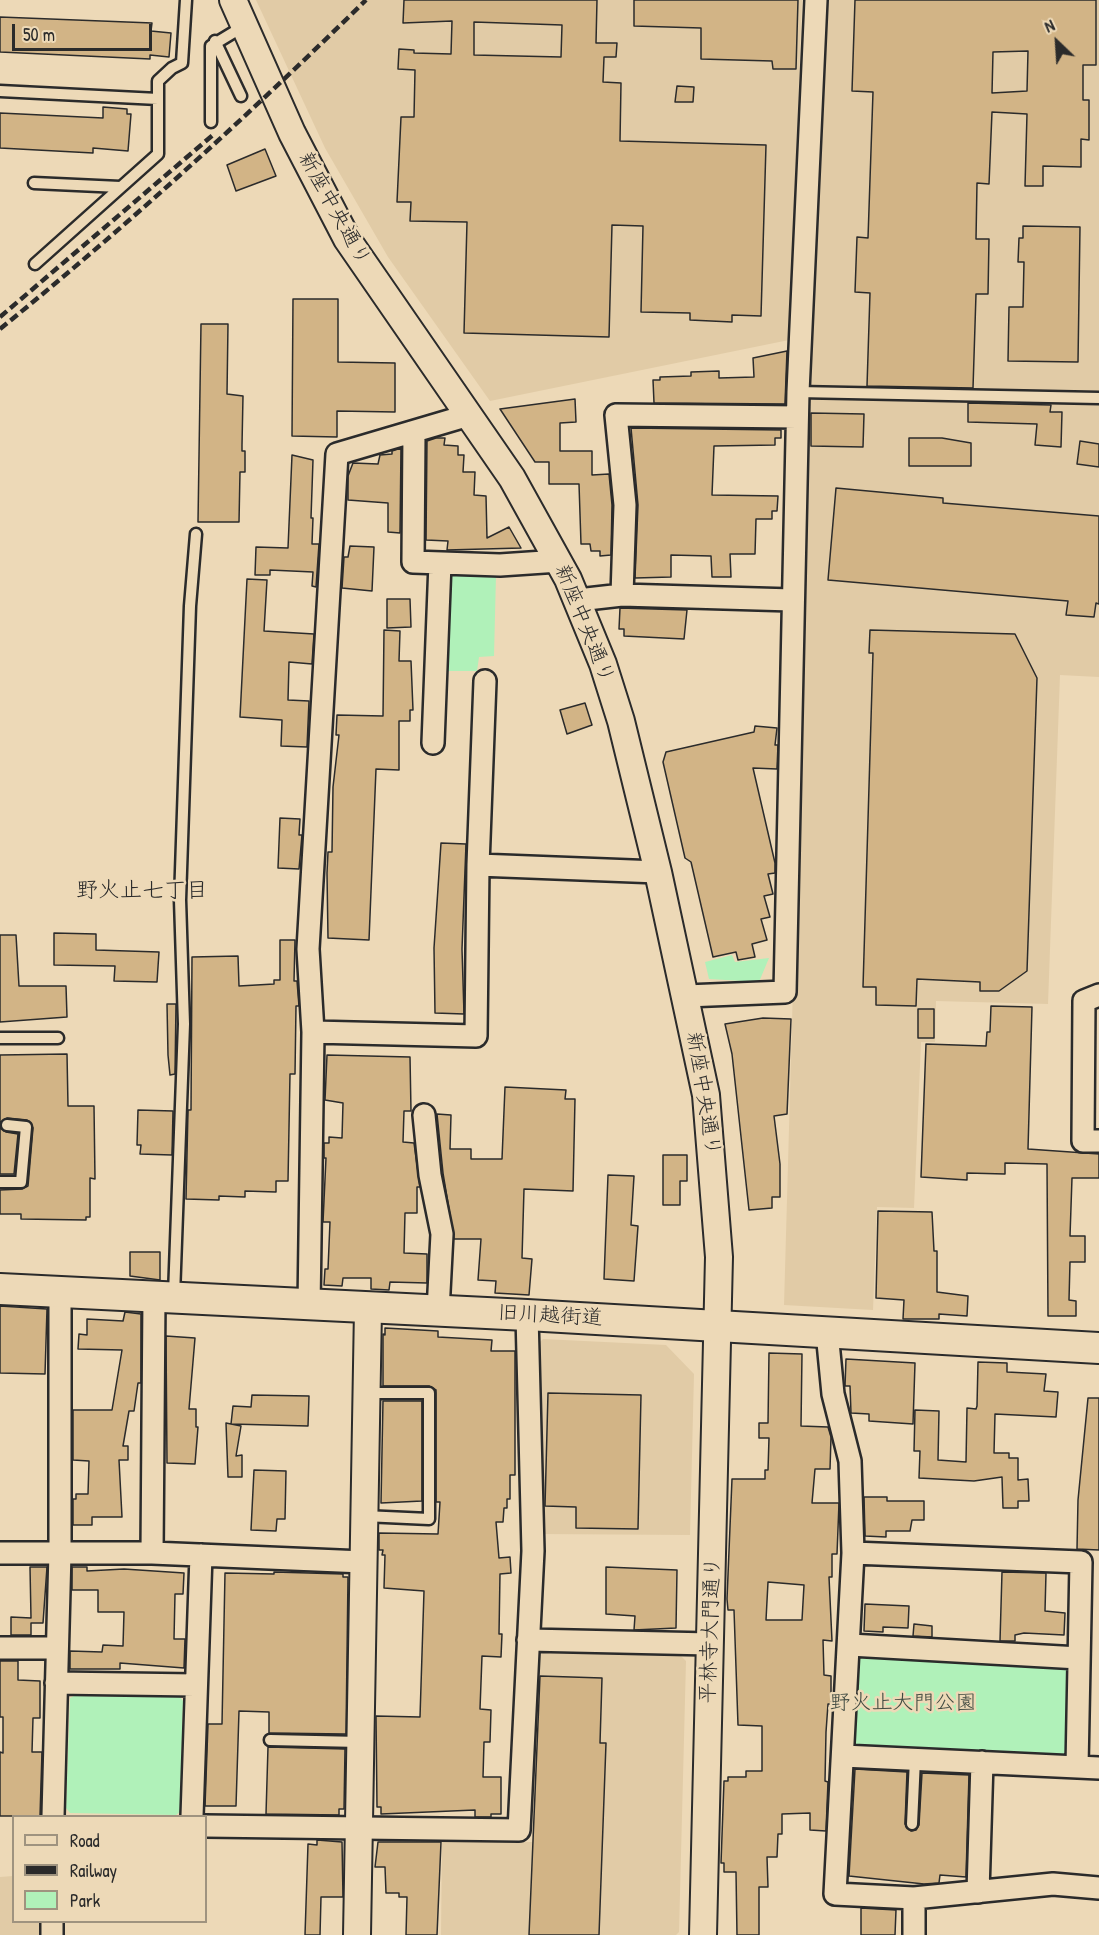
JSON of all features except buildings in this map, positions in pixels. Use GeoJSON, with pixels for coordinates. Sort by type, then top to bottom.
{"type":"FeatureCollection","features":[{"type":"Feature","properties":{"kind":"main road","name":"旧川越街道"},"geometry":{"type":"LineString","coordinates":[[0,1289],[368,1309],[527,1315],[1099,1348]]}},
{"type":"Feature","properties":{"kind":"street","name":"新座中央通り"},"geometry":{"type":"LineString","coordinates":[[233,0],[292,132],[347,239],[529,506],[578,600],[603,664],[621,721],[658,872],[706,1095],[713,1156],[719,1257],[719,1326]]}},
{"type":"Feature","properties":{"kind":"street"},"geometry":{"type":"LineString","coordinates":[[686,996],[785,992],[797,417],[816,0]]}},
{"type":"Feature","properties":{"kind":"street"},"geometry":{"type":"LineString","coordinates":[[309,1306],[313,1032],[308,949],[337,454],[469,415]]}},
{"type":"Feature","properties":{"kind":"street"},"geometry":{"type":"LineString","coordinates":[[622,595],[625,505],[616,415],[797,417]]}},
{"type":"Feature","properties":{"kind":"street"},"geometry":{"type":"LineString","coordinates":[[414,433],[413,562],[500,565],[559,561]]}},
{"type":"Feature","properties":{"kind":"street"},"geometry":{"type":"LineString","coordinates":[[433,743],[440,563]]}},
{"type":"Feature","properties":{"kind":"street"},"geometry":{"type":"LineString","coordinates":[[578,600],[622,595],[792,600]]}},
{"type":"Feature","properties":{"kind":"street"},"geometry":{"type":"LineString","coordinates":[[313,1032],[476,1036],[478,865],[485,681]]}},
{"type":"Feature","properties":{"kind":"street"},"geometry":{"type":"LineString","coordinates":[[478,865],[658,872]]}},
{"type":"Feature","properties":{"kind":"street"},"geometry":{"type":"LineString","coordinates":[[1099,995],[1084,1001],[1083,1117],[1083,1140],[1099,1141]]}},
{"type":"Feature","properties":{"kind":"street"},"geometry":{"type":"LineString","coordinates":[[424,1114],[430,1175],[442,1234],[438,1311]]}},
{"type":"Feature","properties":{"kind":"street"},"geometry":{"type":"LineString","coordinates":[[53,1815],[60,1552],[60,1292]]}},
{"type":"Feature","properties":{"kind":"street"},"geometry":{"type":"LineString","coordinates":[[152,1554],[164,1298]]}},
{"type":"Feature","properties":{"kind":"street"},"geometry":{"type":"LineString","coordinates":[[357,1935],[368,1309]]}},
{"type":"Feature","properties":{"kind":"street"},"geometry":{"type":"LineString","coordinates":[[207,1826],[519,1830],[533,1551],[527,1315]]}},
{"type":"Feature","properties":{"kind":"street","name":"平林寺大門通り"},"geometry":{"type":"LineString","coordinates":[[703,1935],[719,1326]]}},
{"type":"Feature","properties":{"kind":"street"},"geometry":{"type":"LineString","coordinates":[[827,1332],[833,1394],[850,1461],[853,1553],[850,1645],[835,1894],[914,1898],[1053,1884],[1099,1888]]}},
{"type":"Feature","properties":{"kind":"street"},"geometry":{"type":"LineString","coordinates":[[0,1553],[201,1555],[363,1562]]}},
{"type":"Feature","properties":{"kind":"street"},"geometry":{"type":"LineString","coordinates":[[853,1553],[1082,1562],[1077,1767]]}},
{"type":"Feature","properties":{"kind":"street"},"geometry":{"type":"LineString","coordinates":[[192,1815],[201,1555]]}},
{"type":"Feature","properties":{"kind":"street"},"geometry":{"type":"LineString","coordinates":[[528,1640],[710,1644]]}},
{"type":"Feature","properties":{"kind":"street"},"geometry":{"type":"LineString","coordinates":[[850,1645],[1079,1658]]}},
{"type":"Feature","properties":{"kind":"street"},"geometry":{"type":"LineString","coordinates":[[0,1648],[57,1648]]}},
{"type":"Feature","properties":{"kind":"street"},"geometry":{"type":"LineString","coordinates":[[56,1683],[195,1685]]}},
{"type":"Feature","properties":{"kind":"street"},"geometry":{"type":"LineString","coordinates":[[843,1756],[1099,1768]]}},
{"type":"Feature","properties":{"kind":"street"},"geometry":{"type":"LineString","coordinates":[[978,1892],[982,1762]]}},
{"type":"Feature","properties":{"kind":"street"},"geometry":{"type":"LineString","coordinates":[[914,1898],[914,1935]]}},
{"type":"Feature","properties":{"kind":"lane"},"geometry":{"type":"LineString","coordinates":[[35,264],[158,154],[158,81],[172,68],[182,63],[186,0]]}},
{"type":"Feature","properties":{"kind":"lane"},"geometry":{"type":"LineString","coordinates":[[211,122],[211,46],[215,41],[244,26]]}},
{"type":"Feature","properties":{"kind":"lane"},"geometry":{"type":"LineString","coordinates":[[215,41],[241,96]]}},
{"type":"Feature","properties":{"kind":"lane"},"geometry":{"type":"LineString","coordinates":[[0,91],[158,99]]}},
{"type":"Feature","properties":{"kind":"lane"},"geometry":{"type":"LineString","coordinates":[[34,183],[120,187]]}},
{"type":"Feature","properties":{"kind":"lane"},"geometry":{"type":"LineString","coordinates":[[798,392],[1099,398]]}},
{"type":"Feature","properties":{"kind":"lane"},"geometry":{"type":"LineString","coordinates":[[164,1298],[184,1024],[180,900],[190,606],[196,534]]}},
{"type":"Feature","properties":{"kind":"lane"},"geometry":{"type":"LineString","coordinates":[[0,1038],[58,1038]]}},
{"type":"Feature","properties":{"kind":"lane"},"geometry":{"type":"LineString","coordinates":[[0,1182],[21,1182],[26,1127],[7,1125]]}},
{"type":"Feature","properties":{"kind":"lane"},"geometry":{"type":"LineString","coordinates":[[364,1516],[429,1519],[429,1392],[366,1393]]}},
{"type":"Feature","properties":{"kind":"lane"},"geometry":{"type":"LineString","coordinates":[[270,1740],[360,1742]]}},
{"type":"Feature","properties":{"kind":"lane"},"geometry":{"type":"LineString","coordinates":[[912,1824],[915,1759]]}},
{"type":"Feature","properties":{"kind":"shaded area"},"geometry":{"type":"Polygon","coordinates":[[[256,0],[802,0],[789,340],[490,401],[388,257],[325,148],[256,0]]]}},
{"type":"Feature","properties":{"kind":"shaded area"},"geometry":{"type":"Polygon","coordinates":[[[821,0],[1099,0],[1099,677],[1060,675],[1048,1004],[936,1001],[935,1042],[921,1042],[914,1208],[877,1207],[873,1310],[784,1305],[809,338],[821,0]]]}},
{"type":"Feature","properties":{"kind":"shaded area"},"geometry":{"type":"Polygon","coordinates":[[[543,1339],[666,1345],[694,1374],[690,1535],[540,1534],[536,1346],[543,1339]]]}},
{"type":"Feature","properties":{"kind":"shaded area"},"geometry":{"type":"Polygon","coordinates":[[[546,1651],[679,1654],[686,1661],[679,1932],[676,1935],[441,1935],[442,1841],[532,1842],[536,1658],[546,1651]]]}},
{"type":"Feature","properties":{"kind":"shaded area"},"geometry":{"type":"Polygon","coordinates":[[[12,1876],[12,1923],[42,1923],[42,1935],[0,1935],[0,1877],[12,1876]]]}},
{"type":"Feature","properties":{"kind":"green space"},"geometry":{"type":"Polygon","coordinates":[[[447,575],[496,575],[494,656],[479,657],[477,671],[445,671],[447,575]]]}},
{"type":"Feature","properties":{"kind":"green space"},"geometry":{"type":"Polygon","coordinates":[[[732,955],[735,962],[769,958],[759,982],[709,979],[705,962],[732,955]]]}},
{"type":"Feature","properties":{"kind":"green space","name":"野火止大門公園"},"geometry":{"type":"Polygon","coordinates":[[[850,1645],[1079,1658],[1077,1767],[843,1756],[850,1645]]]}},
{"type":"Feature","properties":{"kind":"green space"},"geometry":{"type":"Polygon","coordinates":[[[74,1696],[180,1697],[183,1701],[180,1812],[176,1815],[70,1813],[66,1808],[70,1698],[74,1696]]]}},
{"type":"Feature","properties":{"kind":"railway"},"geometry":{"type":"LineString","coordinates":[[0,329],[187,169],[366,0]]}},
{"type":"Feature","properties":{"kind":"railway"},"geometry":{"type":"LineString","coordinates":[[0,317],[214,134]]}},
{"type":"Feature","properties":{"kind":"district","name":"野火止七丁目"},"geometry":{"type":"Point","coordinates":[142,891]}}]}
